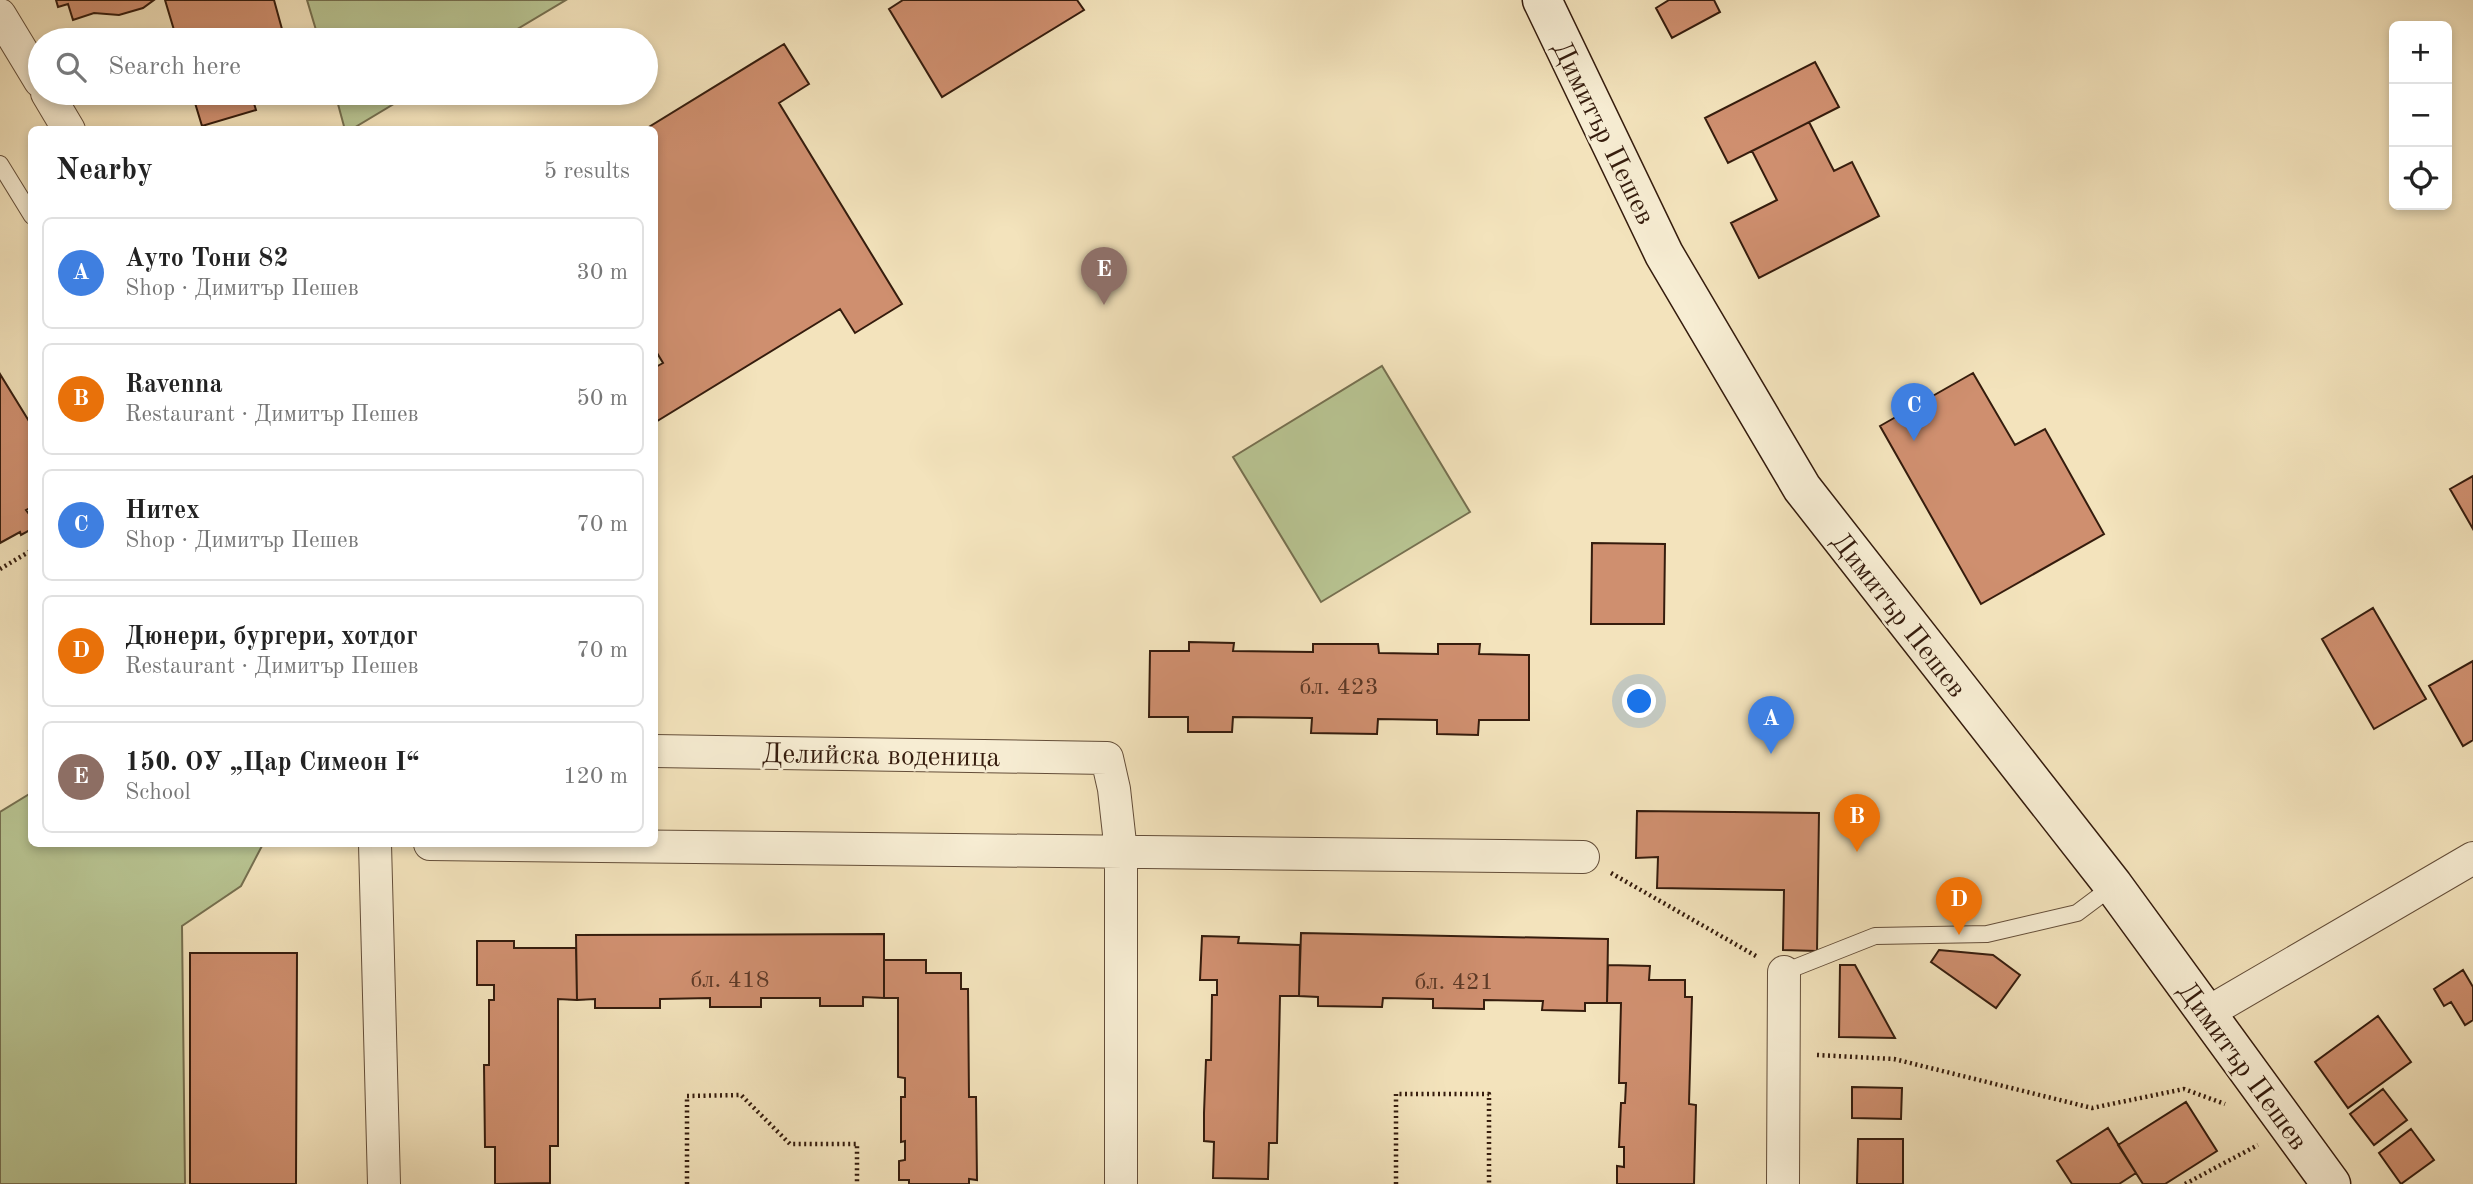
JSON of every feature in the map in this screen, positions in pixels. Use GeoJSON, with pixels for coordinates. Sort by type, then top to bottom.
{"type":"FeatureCollection","features":[{"type":"Feature","properties":{"kind":"main road","name":"Димитър Пешев"},"geometry":{"type":"LineString","coordinates":[[1542,0],[1664,254],[1801,488],[2113,886],[2330,1184]]}},
{"type":"Feature","properties":{"kind":"street"},"geometry":{"type":"LineString","coordinates":[[4,33],[28,65]]}},
{"type":"Feature","properties":{"kind":"street"},"geometry":{"type":"LineString","coordinates":[[54,105],[67,126]]}},
{"type":"Feature","properties":{"kind":"street","name":"Делийска воденица"},"geometry":{"type":"LineString","coordinates":[[658,751],[1107,758],[1114,789],[1121,852]]}},
{"type":"Feature","properties":{"kind":"street"},"geometry":{"type":"LineString","coordinates":[[375,847],[384,1184]]}},
{"type":"Feature","properties":{"kind":"street"},"geometry":{"type":"LineString","coordinates":[[658,847],[1583,857]]}},
{"type":"Feature","properties":{"kind":"street"},"geometry":{"type":"LineString","coordinates":[[1121,852],[1121,1184]]}},
{"type":"Feature","properties":{"kind":"street"},"geometry":{"type":"LineString","coordinates":[[2207,1013],[2473,858]]}},
{"type":"Feature","properties":{"kind":"street"},"geometry":{"type":"LineString","coordinates":[[1783,1184],[1784,972]]}},
{"type":"Feature","properties":{"kind":"lane"},"geometry":{"type":"LineString","coordinates":[[0,164],[28,210]]}},
{"type":"Feature","properties":{"kind":"lane"},"geometry":{"type":"LineString","coordinates":[[1784,972],[1875,936],[1987,934],[2077,913],[2113,886]]}},
{"type":"Feature","properties":{"kind":"path"},"geometry":{"type":"LineString","coordinates":[[0,569],[28,552]]}},
{"type":"Feature","properties":{"kind":"path"},"geometry":{"type":"LineString","coordinates":[[1583,857],[1784,972]]}},
{"type":"Feature","properties":{"kind":"path"},"geometry":{"type":"LineString","coordinates":[[1784,1053],[1894,1059],[2092,1108],[2184,1089],[2288,1127]]}},
{"type":"Feature","properties":{"kind":"path"},"geometry":{"type":"LineString","coordinates":[[1396,1184],[1396,1094],[1489,1094],[1489,1184]]}},
{"type":"Feature","properties":{"kind":"path"},"geometry":{"type":"LineString","coordinates":[[687,1184],[687,1096],[741,1095],[790,1144],[856,1144],[857,1184]]}},
{"type":"Feature","properties":{"kind":"path"},"geometry":{"type":"LineString","coordinates":[[2185,1184],[2288,1127]]}},
{"type":"Feature","properties":{"kind":"green space"},"geometry":{"type":"Polygon","coordinates":[[[307,0],[566,0],[519,28],[315,28],[307,0]]]}},
{"type":"Feature","properties":{"kind":"green space"},"geometry":{"type":"Polygon","coordinates":[[[338,105],[392,105],[357,126],[344,126],[338,105]]]}},
{"type":"Feature","properties":{"kind":"green space"},"geometry":{"type":"Polygon","coordinates":[[[1382,366],[1470,512],[1321,602],[1233,457],[1382,366]]]}},
{"type":"Feature","properties":{"kind":"green space"},"geometry":{"type":"Polygon","coordinates":[[[28,795],[28,847],[261,847],[241,886],[182,926],[185,1184],[0,1184],[0,812],[28,795]]]}},
{"type":"Feature","properties":{"kind":"building"},"geometry":{"type":"Polygon","coordinates":[[[56,0],[154,0],[143,8],[119,15],[94,13],[73,20],[68,4],[58,7],[56,0]]]}},
{"type":"Feature","properties":{"kind":"building"},"geometry":{"type":"Polygon","coordinates":[[[165,0],[274,0],[282,28],[173,28],[165,0]]]}},
{"type":"Feature","properties":{"kind":"building"},"geometry":{"type":"Polygon","coordinates":[[[903,0],[1077,0],[1084,10],[942,97],[889,9],[903,0]]]}},
{"type":"Feature","properties":{"kind":"building"},"geometry":{"type":"Polygon","coordinates":[[[1669,0],[1714,0],[1720,12],[1672,38],[1656,8],[1669,0]]]}},
{"type":"Feature","properties":{"kind":"building"},"geometry":{"type":"Polygon","coordinates":[[[784,44],[809,84],[779,103],[902,304],[855,333],[840,309],[658,421],[658,366],[663,363],[658,355],[658,126],[651,126],[784,44]]]}},
{"type":"Feature","properties":{"kind":"building"},"geometry":{"type":"Polygon","coordinates":[[[1815,62],[1839,107],[1728,163],[1705,118],[1815,62]]]}},
{"type":"Feature","properties":{"kind":"building"},"geometry":{"type":"Polygon","coordinates":[[[196,105],[254,105],[256,110],[202,126],[196,105]]]}},
{"type":"Feature","properties":{"kind":"building"},"geometry":{"type":"Polygon","coordinates":[[[1809,122],[1834,171],[1852,162],[1879,216],[1759,278],[1731,223],[1777,200],[1752,151],[1809,122]]]}},
{"type":"Feature","properties":{"kind":"building"},"geometry":{"type":"Polygon","coordinates":[[[1973,373],[2015,445],[2045,429],[2104,534],[1981,604],[1880,426],[1973,373]]]}},
{"type":"Feature","properties":{"kind":"building"},"geometry":{"type":"Polygon","coordinates":[[[0,374],[28,420],[28,531],[21,535],[20,532],[0,543],[0,374]]]}},
{"type":"Feature","properties":{"kind":"building"},"geometry":{"type":"Polygon","coordinates":[[[2473,476],[2473,529],[2450,489],[2473,476]]]}},
{"type":"Feature","properties":{"kind":"building"},"geometry":{"type":"Polygon","coordinates":[[[1592,543],[1665,544],[1664,624],[1591,624],[1592,543]]]}},
{"type":"Feature","properties":{"kind":"building"},"geometry":{"type":"Polygon","coordinates":[[[2373,608],[2426,699],[2374,729],[2322,639],[2373,608]]]}},
{"type":"Feature","properties":{"kind":"building"},"geometry":{"type":"Polygon","coordinates":[[[1189,642],[1234,643],[1233,651],[1313,652],[1313,644],[1378,644],[1379,653],[1438,654],[1438,644],[1480,644],[1479,654],[1529,655],[1529,720],[1479,720],[1478,735],[1437,734],[1437,720],[1378,719],[1377,734],[1311,733],[1312,718],[1233,717],[1232,732],[1188,732],[1188,717],[1149,717],[1150,651],[1189,651],[1189,642]]]}},
{"type":"Feature","properties":{"kind":"building"},"geometry":{"type":"Polygon","coordinates":[[[2473,661],[2473,740],[2463,746],[2429,686],[2473,661]]]}},
{"type":"Feature","properties":{"kind":"building"},"geometry":{"type":"Polygon","coordinates":[[[1637,811],[1819,813],[1817,951],[1783,950],[1784,890],[1657,888],[1658,857],[1636,858],[1637,811]]]}},
{"type":"Feature","properties":{"kind":"building"},"geometry":{"type":"Polygon","coordinates":[[[1301,933],[1608,939],[1607,1003],[1585,1003],[1585,1011],[1542,1010],[1543,1001],[1484,1000],[1484,1009],[1433,1008],[1433,999],[1383,998],[1382,1007],[1318,1006],[1318,997],[1299,996],[1301,933]]]}},
{"type":"Feature","properties":{"kind":"building"},"geometry":{"type":"Polygon","coordinates":[[[884,934],[884,998],[863,997],[863,1006],[820,1006],[820,998],[761,998],[761,1007],[710,1007],[710,998],[660,999],[660,1008],[595,1008],[595,999],[577,1000],[576,935],[884,934]]]}},
{"type":"Feature","properties":{"kind":"building"},"geometry":{"type":"Polygon","coordinates":[[[1202,936],[1239,937],[1238,943],[1300,945],[1299,996],[1280,996],[1277,1143],[1269,1143],[1268,1179],[1213,1178],[1214,1142],[1204,1141],[1204,1113],[1206,1060],[1211,1060],[1212,995],[1217,995],[1217,980],[1200,980],[1202,936]]]}},
{"type":"Feature","properties":{"kind":"building"},"geometry":{"type":"Polygon","coordinates":[[[477,941],[514,941],[514,948],[576,948],[577,1000],[558,999],[558,1146],[550,1146],[550,1183],[495,1184],[495,1147],[485,1147],[484,1065],[489,1065],[489,1000],[494,1000],[494,985],[477,985],[477,941]]]}},
{"type":"Feature","properties":{"kind":"building"},"geometry":{"type":"Polygon","coordinates":[[[1939,950],[1993,955],[2020,975],[1996,1008],[1931,962],[1939,950]]]}},
{"type":"Feature","properties":{"kind":"building"},"geometry":{"type":"Polygon","coordinates":[[[190,953],[297,953],[296,1184],[190,1184],[190,953]]]}},
{"type":"Feature","properties":{"kind":"building"},"geometry":{"type":"Polygon","coordinates":[[[884,960],[926,960],[926,973],[961,973],[961,989],[968,989],[969,1097],[976,1097],[977,1180],[969,1179],[969,1184],[909,1184],[909,1180],[899,1180],[899,1161],[905,1160],[905,1141],[901,1142],[901,1097],[905,1097],[905,1078],[898,1077],[898,998],[884,998],[884,960]]]}},
{"type":"Feature","properties":{"kind":"building"},"geometry":{"type":"Polygon","coordinates":[[[1608,965],[1650,966],[1649,980],[1685,980],[1685,997],[1692,997],[1689,1104],[1696,1105],[1694,1184],[1617,1184],[1617,1166],[1624,1167],[1624,1147],[1619,1147],[1621,1103],[1625,1103],[1626,1083],[1619,1083],[1621,1003],[1607,1003],[1608,965]]]}},
{"type":"Feature","properties":{"kind":"building"},"geometry":{"type":"Polygon","coordinates":[[[1840,965],[1855,965],[1895,1038],[1839,1037],[1840,965]]]}},
{"type":"Feature","properties":{"kind":"building"},"geometry":{"type":"Polygon","coordinates":[[[2463,970],[2473,987],[2473,1020],[2465,1025],[2451,1002],[2444,1006],[2434,989],[2463,970]]]}},
{"type":"Feature","properties":{"kind":"building"},"geometry":{"type":"Polygon","coordinates":[[[2378,1016],[2411,1062],[2348,1108],[2315,1062],[2378,1016]]]}},
{"type":"Feature","properties":{"kind":"building"},"geometry":{"type":"Polygon","coordinates":[[[1852,1087],[1902,1088],[1901,1119],[1852,1118],[1852,1087]]]}},
{"type":"Feature","properties":{"kind":"building"},"geometry":{"type":"Polygon","coordinates":[[[2383,1089],[2407,1120],[2374,1145],[2350,1114],[2383,1089]]]}},
{"type":"Feature","properties":{"kind":"building"},"geometry":{"type":"Polygon","coordinates":[[[2186,1102],[2217,1151],[2165,1184],[2143,1184],[2118,1145],[2186,1102]]]}},
{"type":"Feature","properties":{"kind":"building"},"geometry":{"type":"Polygon","coordinates":[[[2108,1128],[2136,1173],[2119,1184],[2072,1184],[2057,1161],[2108,1128]]]}},
{"type":"Feature","properties":{"kind":"building"},"geometry":{"type":"Polygon","coordinates":[[[2411,1129],[2434,1160],[2401,1184],[2379,1153],[2411,1129]]]}},
{"type":"Feature","properties":{"kind":"building"},"geometry":{"type":"Polygon","coordinates":[[[1858,1139],[1903,1139],[1903,1184],[1857,1184],[1858,1139]]]}},
{"type":"Feature","properties":{"kind":"place","name":"150. ОУ „Цар Симеон I“"},"geometry":{"type":"Point","coordinates":[1104,305]}},
{"type":"Feature","properties":{"kind":"place","name":"Нитех"},"geometry":{"type":"Point","coordinates":[1914,441]}},
{"type":"Feature","properties":{"kind":"place","name":"Ауто Тони 82"},"geometry":{"type":"Point","coordinates":[1771,754]}},
{"type":"Feature","properties":{"kind":"place","name":"Ravenna"},"geometry":{"type":"Point","coordinates":[1857,852]}},
{"type":"Feature","properties":{"kind":"place","name":"Дюнери, бургери, хотдог"},"geometry":{"type":"Point","coordinates":[1959,935]}}]}
